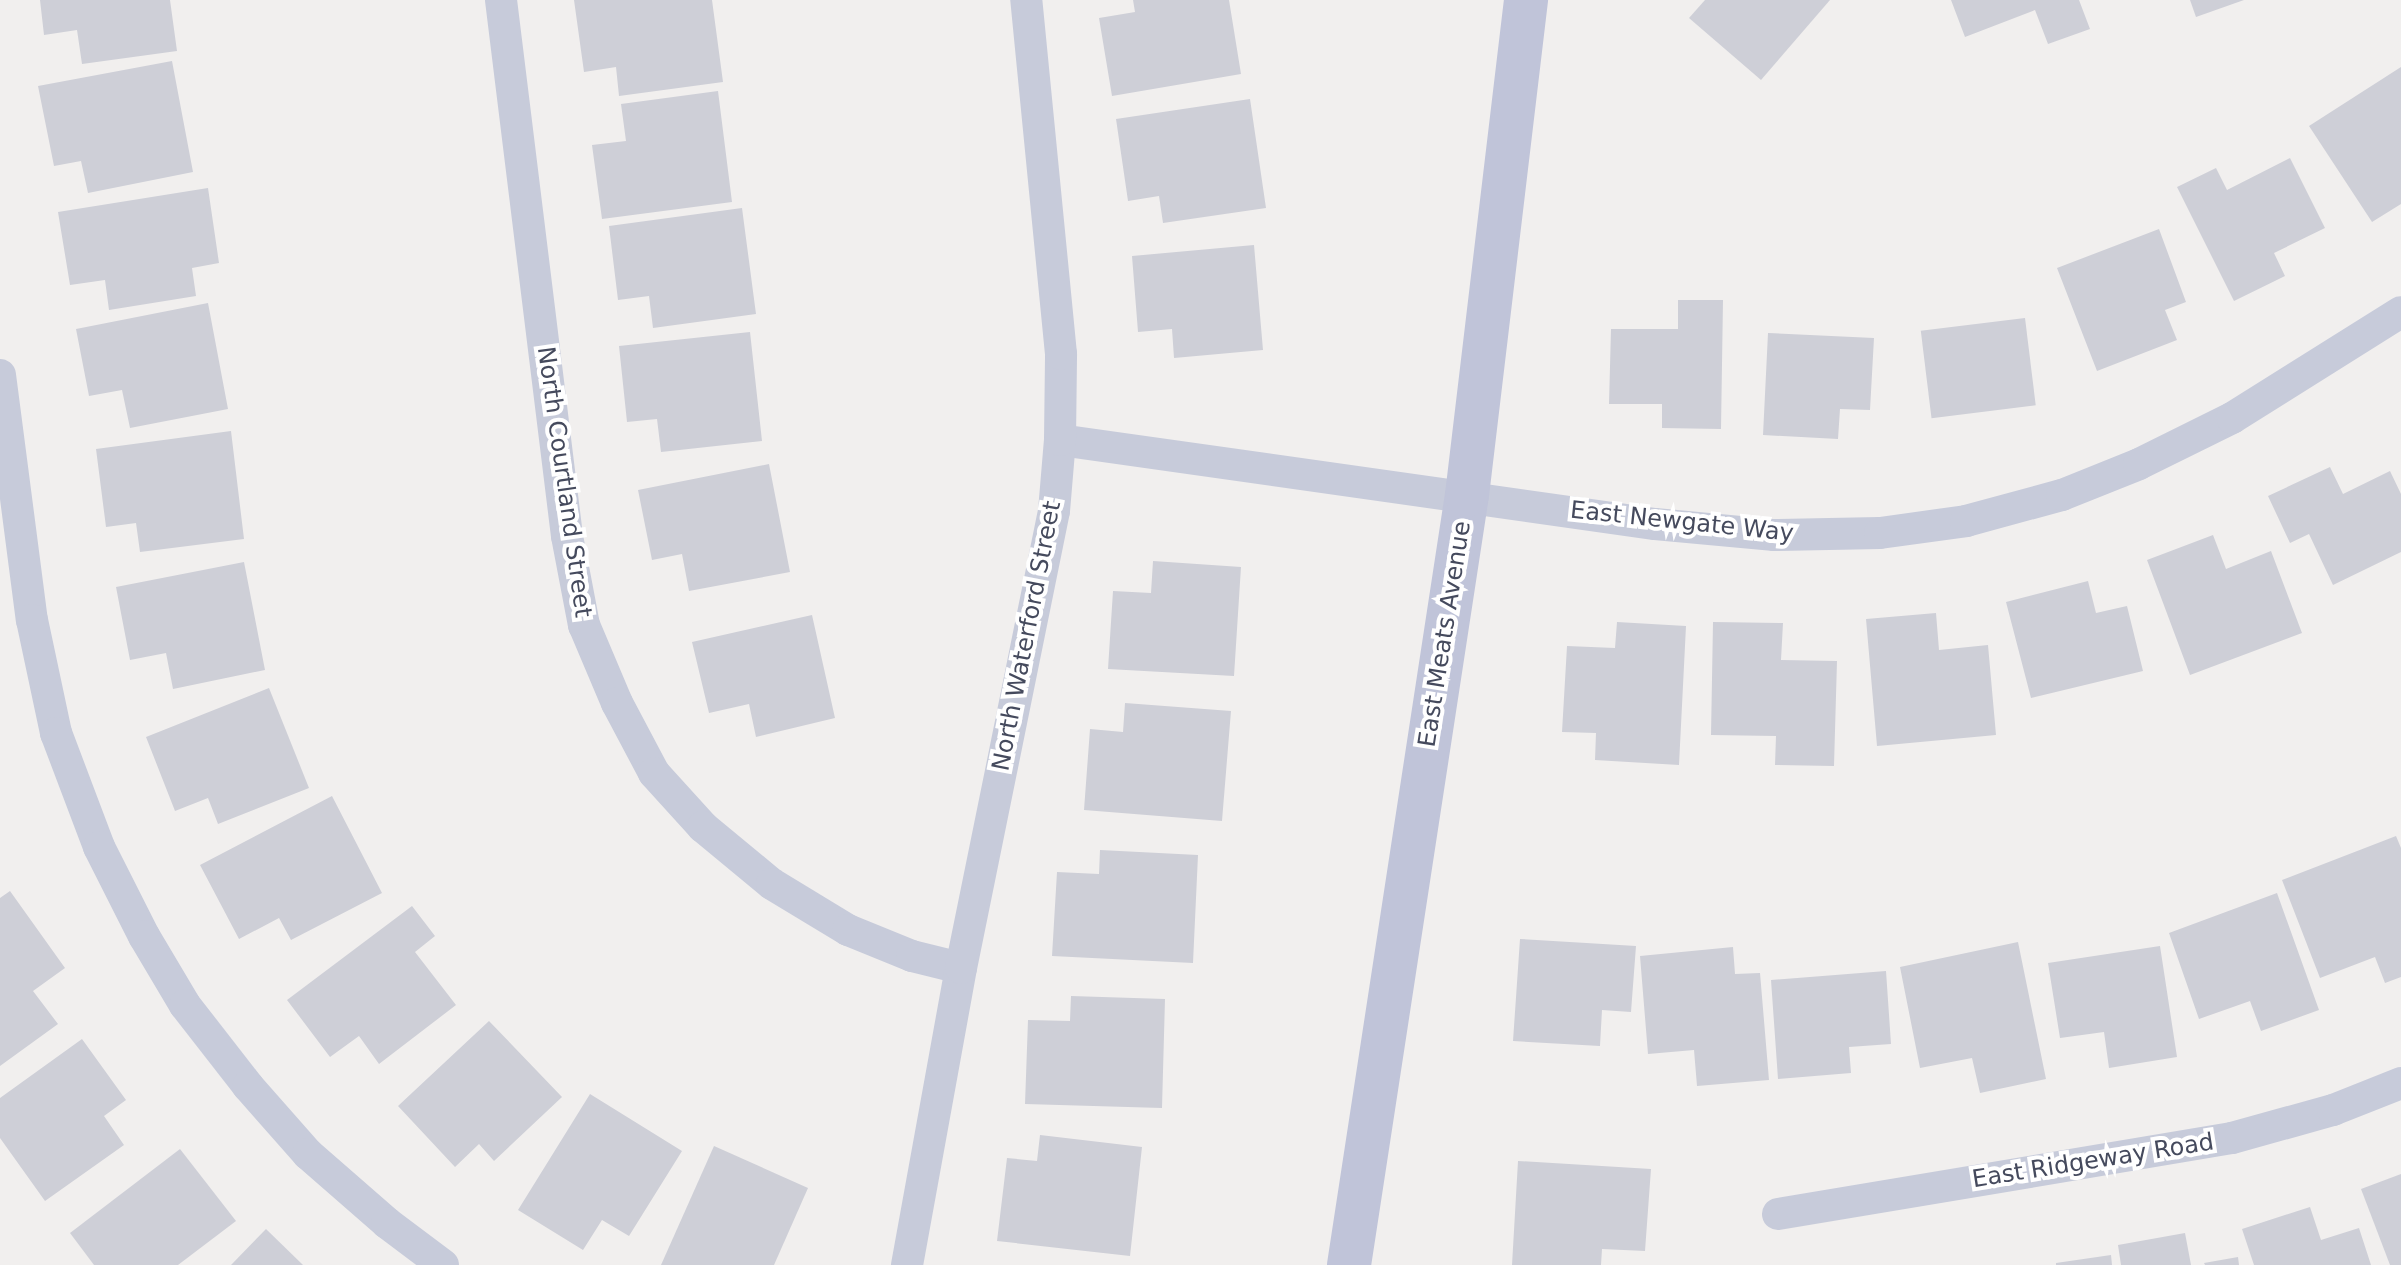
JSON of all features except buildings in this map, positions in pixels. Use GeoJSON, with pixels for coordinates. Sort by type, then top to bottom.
{"type":"FeatureCollection","features":[{"type":"Feature","properties":{"kind":"street","name":"North Courtland Street"},"geometry":{"type":"LineString","coordinates":[[501,0],[567,536],[584,625],[617,703],[654,773],[703,827],[772,884],[848,930],[912,956],[961,968]]}},
{"type":"Feature","properties":{"kind":"street","name":"North Waterford Street"},"geometry":{"type":"LineString","coordinates":[[907,1265],[961,968],[1054,511],[1060,440],[1061,354],[1026,0]]}},
{"type":"Feature","properties":{"kind":"street","name":"East Meats Avenue"},"geometry":{"type":"LineString","coordinates":[[1349,1265],[1467,495],[1526,0]]}},
{"type":"Feature","properties":{"kind":"street","name":"East Newgate Way"},"geometry":{"type":"LineString","coordinates":[[1060,440],[1467,495],[1655,524],[1774,535],[1880,533],[1966,521],[2062,495],[2139,464],[2232,418],[2401,312]]}},
{"type":"Feature","properties":{"kind":"street"},"geometry":{"type":"LineString","coordinates":[[0,375],[32,620],[56,733],[99,847],[144,936],[185,1005],[248,1086],[308,1154],[387,1223],[443,1265]]}},
{"type":"Feature","properties":{"kind":"street","name":"East Ridgeway Road"},"geometry":{"type":"LineString","coordinates":[[1778,1214],[2232,1138],[2333,1110],[2401,1083]]}}]}
